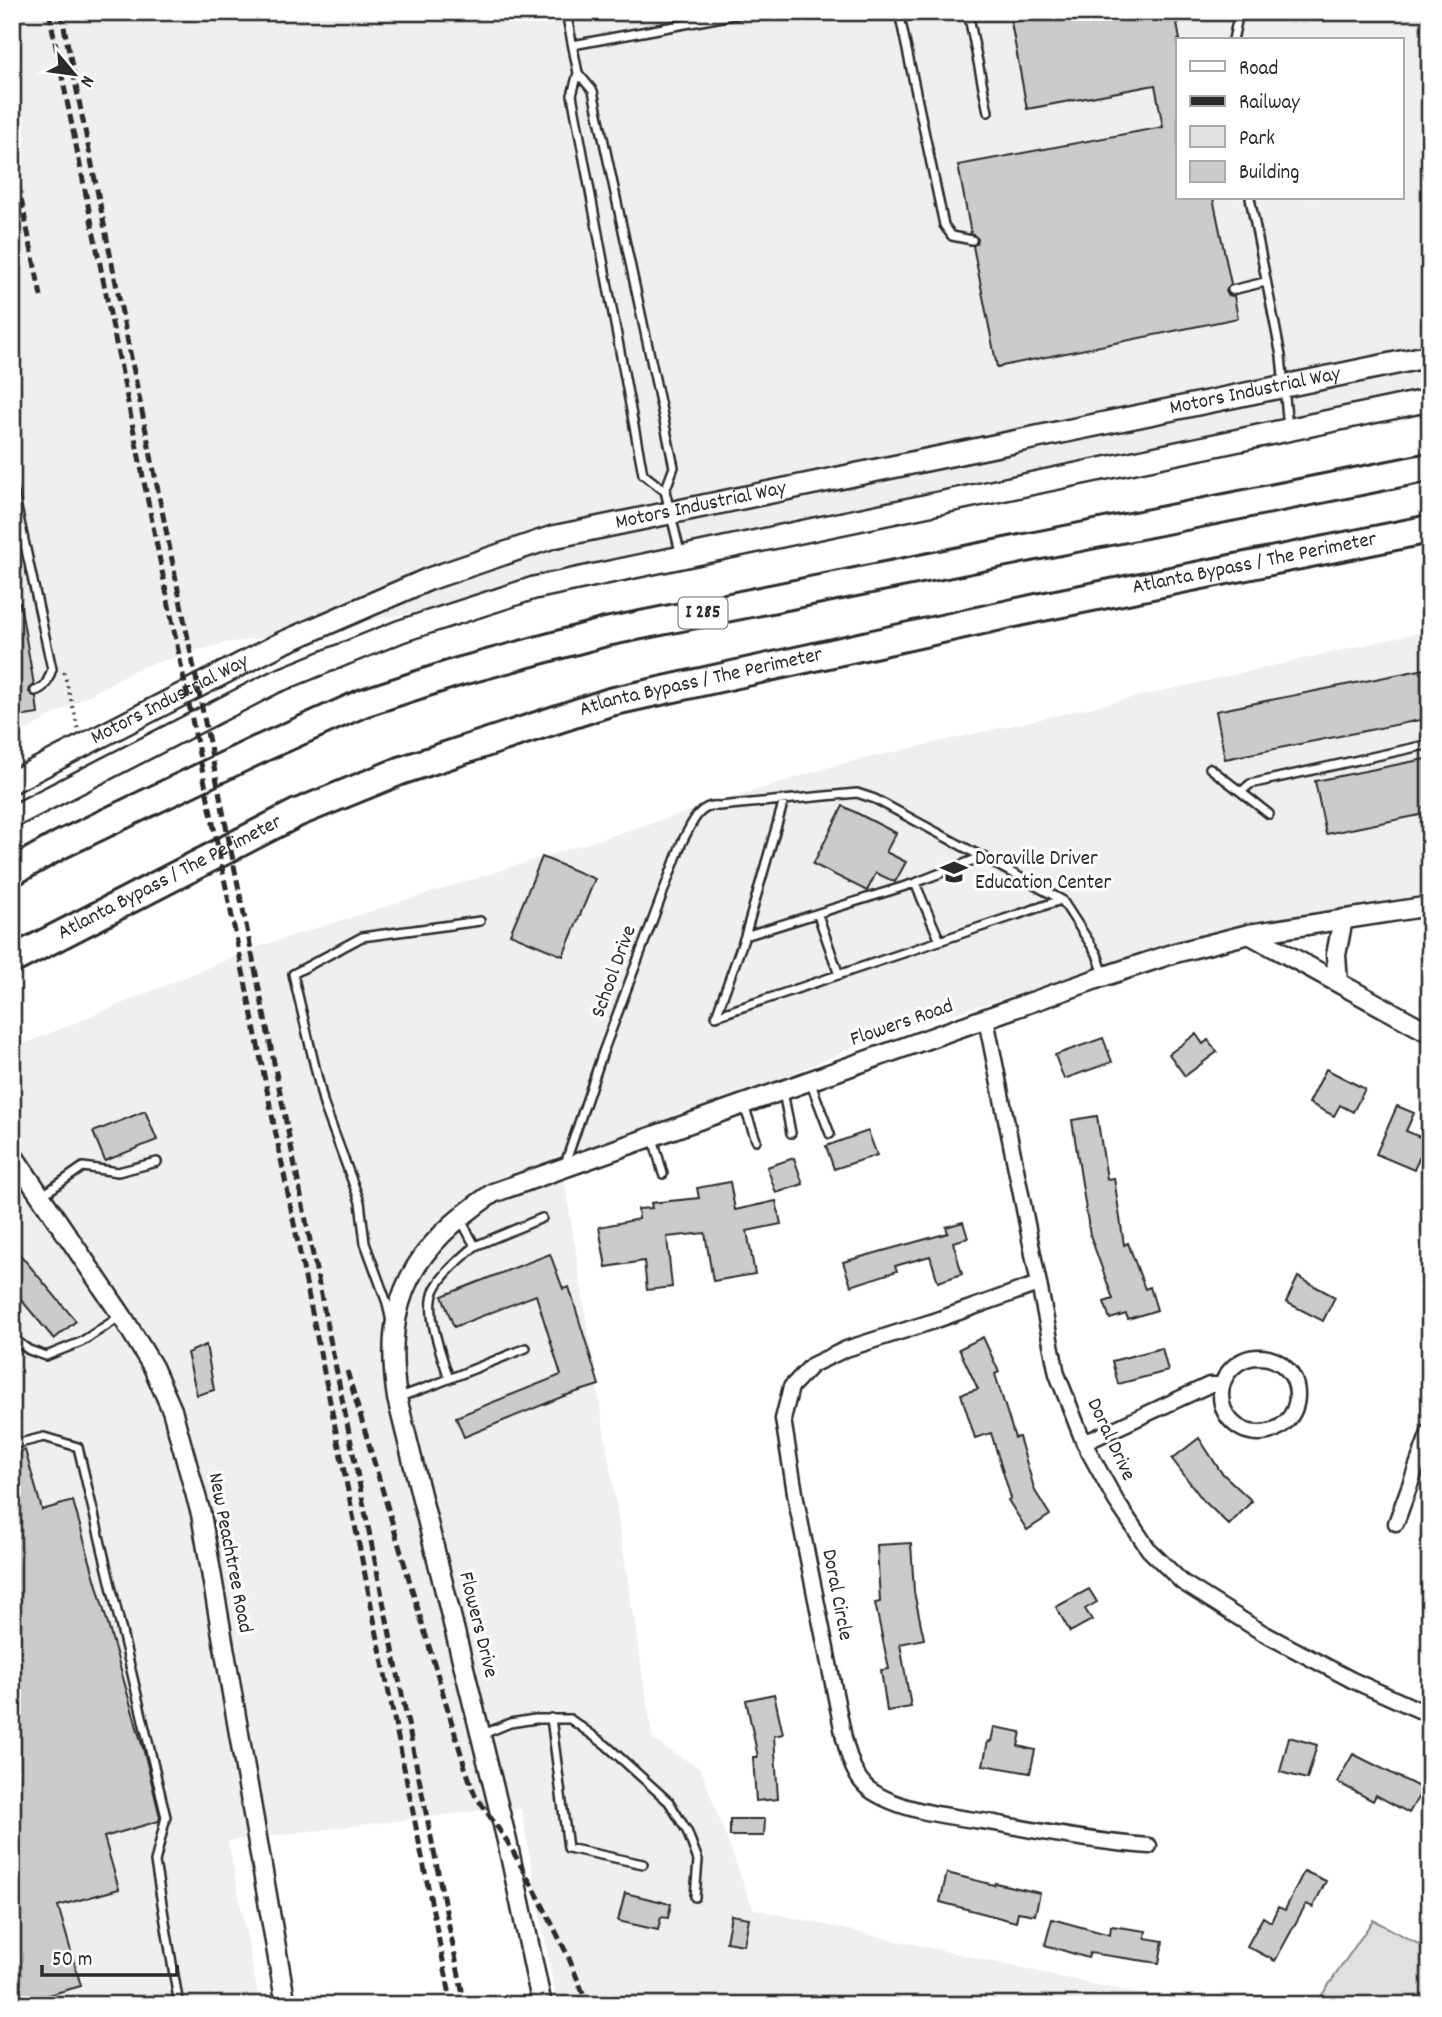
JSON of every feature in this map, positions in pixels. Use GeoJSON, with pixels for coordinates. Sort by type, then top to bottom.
{"type":"FeatureCollection","features":[{"type":"Feature","properties":{"kind":"highway","name":"I 285"},"geometry":{"type":"LineString","coordinates":[[12,872],[60,845],[261,748],[363,703],[458,672],[606,632],[1430,467]]}},
{"type":"Feature","properties":{"kind":"highway","name":"Atlanta Bypass / The Perimeter"},"geometry":{"type":"LineString","coordinates":[[12,960],[297,813],[400,771],[610,702],[1024,611],[1430,530]]}},
{"type":"Feature","properties":{"kind":"main road","name":"Motors Industrial Way"},"geometry":{"type":"LineString","coordinates":[[12,782],[280,645],[429,579],[553,537],[1430,356]]}},
{"type":"Feature","properties":{"kind":"main road","name":"Motors Industrial Way"},"geometry":{"type":"LineString","coordinates":[[12,817],[275,682],[401,631],[534,588],[1430,400]]}},
{"type":"Feature","properties":{"kind":"street","name":"Flowers Road"},"geometry":{"type":"LineString","coordinates":[[420,1258],[459,1216],[493,1193],[1105,976],[1175,953],[1249,934],[1430,906]]}},
{"type":"Feature","properties":{"kind":"street"},"geometry":{"type":"LineString","coordinates":[[1338,982],[1336,956],[1343,919]]}},
{"type":"Feature","properties":{"kind":"street"},"geometry":{"type":"LineString","coordinates":[[1249,934],[1430,1033]]}},
{"type":"Feature","properties":{"kind":"street","name":"Doral Drive"},"geometry":{"type":"LineString","coordinates":[[986,1019],[1058,1374],[1084,1443],[1116,1501],[1143,1540],[1182,1582],[1274,1639],[1352,1680],[1430,1715]]}},
{"type":"Feature","properties":{"kind":"street","name":"New Peachtree Road"},"geometry":{"type":"LineString","coordinates":[[14,1161],[122,1316],[153,1367],[172,1410],[201,1514],[286,2005]]}},
{"type":"Feature","properties":{"kind":"street","name":"Flowers Drive"},"geometry":{"type":"LineString","coordinates":[[420,1258],[404,1293],[393,1330],[397,1398],[507,1841],[542,2005]]}},
{"type":"Feature","properties":{"kind":"street","name":"Doral Circle"},"geometry":{"type":"LineString","coordinates":[[1038,1284],[846,1349],[812,1365],[791,1387],[783,1419],[797,1506],[844,1738],[852,1769],[869,1789],[896,1803],[944,1815],[1052,1834],[1149,1846]]}},
{"type":"Feature","properties":{"kind":"street"},"geometry":{"type":"LineString","coordinates":[[1253,1356],[1269,1357],[1282,1364],[1292,1375],[1297,1389],[1297,1405],[1290,1418],[1279,1429],[1264,1434],[1249,1433],[1236,1426],[1225,1415],[1220,1401],[1221,1385],[1228,1372],[1239,1361],[1253,1356]]}},
{"type":"Feature","properties":{"kind":"street"},"geometry":{"type":"LineString","coordinates":[[1084,1443],[1209,1385],[1221,1385]]}},
{"type":"Feature","properties":{"kind":"street"},"geometry":{"type":"LineString","coordinates":[[1396,1523],[1430,1430]]}},
{"type":"Feature","properties":{"kind":"lane"},"geometry":{"type":"LineString","coordinates":[[566,12],[578,73],[572,95],[643,474],[665,491]]}},
{"type":"Feature","properties":{"kind":"lane"},"geometry":{"type":"LineString","coordinates":[[573,45],[749,12]]}},
{"type":"Feature","properties":{"kind":"lane"},"geometry":{"type":"LineString","coordinates":[[899,12],[944,225],[952,236],[972,240]]}},
{"type":"Feature","properties":{"kind":"lane"},"geometry":{"type":"LineString","coordinates":[[968,12],[988,112]]}},
{"type":"Feature","properties":{"kind":"lane"},"geometry":{"type":"LineString","coordinates":[[1233,38],[1239,12]]}},
{"type":"Feature","properties":{"kind":"lane"},"geometry":{"type":"LineString","coordinates":[[1428,12],[1430,26]]}},
{"type":"Feature","properties":{"kind":"lane"},"geometry":{"type":"LineString","coordinates":[[578,73],[593,91],[674,467],[665,491],[681,557]]}},
{"type":"Feature","properties":{"kind":"lane"},"geometry":{"type":"LineString","coordinates":[[1250,200],[1281,356],[1289,429]]}},
{"type":"Feature","properties":{"kind":"lane"},"geometry":{"type":"LineString","coordinates":[[1233,290],[1265,282]]}},
{"type":"Feature","properties":{"kind":"lane"},"geometry":{"type":"LineString","coordinates":[[12,485],[52,669],[48,682],[42,689],[35,691]]}},
{"type":"Feature","properties":{"kind":"lane"},"geometry":{"type":"LineString","coordinates":[[1241,792],[1250,784],[1430,744]]}},
{"type":"Feature","properties":{"kind":"lane"},"geometry":{"type":"LineString","coordinates":[[1210,768],[1269,814]]}},
{"type":"Feature","properties":{"kind":"lane"},"geometry":{"type":"LineString","coordinates":[[1062,900],[716,1016],[745,936],[784,800],[857,793],[890,806],[984,856],[1062,900],[1097,954],[1105,976]]}},
{"type":"Feature","properties":{"kind":"lane","name":"School Drive"},"geometry":{"type":"LineString","coordinates":[[564,1169],[603,1052],[682,842],[699,811],[711,805],[784,800]]}},
{"type":"Feature","properties":{"kind":"lane"},"geometry":{"type":"LineString","coordinates":[[745,936],[915,883],[984,856]]}},
{"type":"Feature","properties":{"kind":"lane"},"geometry":{"type":"LineString","coordinates":[[915,883],[940,941]]}},
{"type":"Feature","properties":{"kind":"lane"},"geometry":{"type":"LineString","coordinates":[[818,915],[838,975]]}},
{"type":"Feature","properties":{"kind":"lane"},"geometry":{"type":"LineString","coordinates":[[393,1330],[387,1303],[365,1243],[360,1202],[324,1105],[293,974],[362,937],[480,921]]}},
{"type":"Feature","properties":{"kind":"lane"},"geometry":{"type":"LineString","coordinates":[[810,1081],[830,1134]]}},
{"type":"Feature","properties":{"kind":"lane"},"geometry":{"type":"LineString","coordinates":[[783,1090],[791,1133]]}},
{"type":"Feature","properties":{"kind":"lane"},"geometry":{"type":"LineString","coordinates":[[743,1106],[756,1140]]}},
{"type":"Feature","properties":{"kind":"lane"},"geometry":{"type":"LineString","coordinates":[[653,1137],[663,1174]]}},
{"type":"Feature","properties":{"kind":"lane"},"geometry":{"type":"LineString","coordinates":[[39,1197],[83,1167],[118,1172],[157,1163]]}},
{"type":"Feature","properties":{"kind":"lane"},"geometry":{"type":"LineString","coordinates":[[459,1216],[475,1246]]}},
{"type":"Feature","properties":{"kind":"lane"},"geometry":{"type":"LineString","coordinates":[[449,1379],[432,1320],[434,1291],[449,1270],[475,1246],[542,1218]]}},
{"type":"Feature","properties":{"kind":"lane"},"geometry":{"type":"LineString","coordinates":[[12,1338],[29,1350],[46,1356],[81,1342],[122,1316]]}},
{"type":"Feature","properties":{"kind":"lane"},"geometry":{"type":"LineString","coordinates":[[397,1398],[526,1348]]}},
{"type":"Feature","properties":{"kind":"lane"},"geometry":{"type":"LineString","coordinates":[[12,1445],[44,1437],[78,1447],[166,1817],[155,1863],[179,2005]]}},
{"type":"Feature","properties":{"kind":"lane"},"geometry":{"type":"LineString","coordinates":[[481,1735],[535,1718],[570,1718],[606,1745],[669,1802],[687,1831],[698,1860],[695,1897]]}},
{"type":"Feature","properties":{"kind":"lane"},"geometry":{"type":"LineString","coordinates":[[551,1718],[568,1848],[643,1864]]}},
{"type":"Feature","properties":{"kind":"path"},"geometry":{"type":"LineString","coordinates":[[51,663],[61,668],[66,675],[78,730]]}},
{"type":"Feature","properties":{"kind":"shaded area"},"geometry":{"type":"Polygon","coordinates":[[[12,12],[1430,12],[1430,403],[820,539],[409,614],[221,644],[138,668],[12,738],[12,12]]]}},
{"type":"Feature","properties":{"kind":"shaded area"},"geometry":{"type":"Polygon","coordinates":[[[1430,630],[1430,914],[1223,937],[894,1030],[563,1171],[653,1740],[701,1769],[753,1909],[1189,2005],[557,2005],[521,1809],[486,1810],[228,1841],[260,2005],[12,2005],[12,1049],[260,946],[833,766],[1430,630]]]}},
{"type":"Feature","properties":{"kind":"green space"},"geometry":{"type":"Polygon","coordinates":[[[1373,1920],[1430,1950],[1430,2005],[1315,2005],[1373,1920]]]}},
{"type":"Feature","properties":{"kind":"building"},"geometry":{"type":"Polygon","coordinates":[[[1060,12],[1175,12],[1180,38],[1176,38],[1176,200],[1213,200],[1231,284],[1226,291],[1228,295],[1234,296],[1238,318],[997,367],[973,246],[978,239],[971,234],[958,165],[1163,127],[1155,85],[1027,109],[1011,22],[1060,12]]]}},
{"type":"Feature","properties":{"kind":"building"},"geometry":{"type":"Polygon","coordinates":[[[20,603],[34,685],[29,692],[36,697],[38,714],[12,718],[12,604],[20,603]]]}},
{"type":"Feature","properties":{"kind":"building"},"geometry":{"type":"Polygon","coordinates":[[[1430,668],[1430,718],[1225,759],[1216,711],[1430,668]]]}},
{"type":"Feature","properties":{"kind":"building"},"geometry":{"type":"Polygon","coordinates":[[[1430,758],[1430,813],[1326,834],[1315,781],[1430,758]]]}},
{"type":"Feature","properties":{"kind":"building"},"geometry":{"type":"Polygon","coordinates":[[[843,806],[896,833],[886,852],[906,862],[895,882],[876,873],[867,891],[813,864],[843,806]]]}},
{"type":"Feature","properties":{"kind":"building"},"geometry":{"type":"Polygon","coordinates":[[[542,857],[595,879],[563,956],[510,934],[542,857]]]}},
{"type":"Feature","properties":{"kind":"building"},"geometry":{"type":"Polygon","coordinates":[[[1196,1034],[1203,1044],[1208,1040],[1217,1052],[1185,1076],[1169,1054],[1196,1034]]]}},
{"type":"Feature","properties":{"kind":"building"},"geometry":{"type":"Polygon","coordinates":[[[1103,1038],[1112,1062],[1064,1079],[1055,1055],[1103,1038]]]}},
{"type":"Feature","properties":{"kind":"building"},"geometry":{"type":"Polygon","coordinates":[[[1326,1069],[1365,1089],[1353,1112],[1340,1105],[1334,1116],[1309,1103],[1326,1069]]]}},
{"type":"Feature","properties":{"kind":"building"},"geometry":{"type":"Polygon","coordinates":[[[1397,1106],[1414,1113],[1406,1131],[1427,1140],[1414,1170],[1376,1154],[1397,1106]]]}},
{"type":"Feature","properties":{"kind":"building"},"geometry":{"type":"Polygon","coordinates":[[[145,1111],[157,1140],[105,1161],[93,1132],[145,1111]]]}},
{"type":"Feature","properties":{"kind":"building"},"geometry":{"type":"Polygon","coordinates":[[[1097,1116],[1107,1179],[1114,1178],[1124,1245],[1128,1243],[1145,1289],[1150,1287],[1157,1310],[1128,1319],[1126,1314],[1110,1319],[1104,1302],[1113,1299],[1090,1235],[1072,1120],[1097,1116]]]}},
{"type":"Feature","properties":{"kind":"building"},"geometry":{"type":"Polygon","coordinates":[[[868,1131],[877,1155],[834,1169],[826,1146],[868,1131]]]}},
{"type":"Feature","properties":{"kind":"building"},"geometry":{"type":"Polygon","coordinates":[[[794,1158],[803,1184],[776,1193],[767,1167],[794,1158]]]}},
{"type":"Feature","properties":{"kind":"building"},"geometry":{"type":"Polygon","coordinates":[[[730,1182],[735,1210],[776,1201],[781,1224],[747,1231],[755,1274],[713,1281],[705,1233],[667,1237],[672,1287],[647,1290],[644,1261],[606,1267],[599,1227],[639,1219],[638,1209],[652,1208],[651,1203],[699,1198],[697,1188],[730,1182]]]}},
{"type":"Feature","properties":{"kind":"building"},"geometry":{"type":"Polygon","coordinates":[[[963,1222],[968,1238],[953,1242],[962,1274],[938,1282],[930,1256],[895,1266],[897,1271],[851,1286],[843,1262],[948,1233],[946,1227],[963,1222]]]}},
{"type":"Feature","properties":{"kind":"building"},"geometry":{"type":"Polygon","coordinates":[[[12,1245],[76,1321],[54,1339],[12,1289],[12,1245]]]}},
{"type":"Feature","properties":{"kind":"building"},"geometry":{"type":"Polygon","coordinates":[[[550,1254],[563,1289],[569,1287],[599,1385],[564,1396],[464,1437],[456,1417],[561,1375],[536,1295],[454,1327],[442,1296],[550,1254]]]}},
{"type":"Feature","properties":{"kind":"building"},"geometry":{"type":"Polygon","coordinates":[[[1298,1277],[1335,1297],[1323,1321],[1286,1302],[1298,1277]]]}},
{"type":"Feature","properties":{"kind":"building"},"geometry":{"type":"Polygon","coordinates":[[[983,1337],[999,1372],[995,1374],[1015,1438],[1019,1437],[1035,1491],[1050,1515],[1027,1530],[1008,1500],[1011,1498],[991,1433],[975,1438],[961,1394],[978,1389],[959,1349],[983,1337]]]}},
{"type":"Feature","properties":{"kind":"building"},"geometry":{"type":"Polygon","coordinates":[[[206,1345],[214,1390],[197,1395],[187,1353],[206,1345]]]}},
{"type":"Feature","properties":{"kind":"building"},"geometry":{"type":"Polygon","coordinates":[[[1162,1348],[1168,1371],[1118,1384],[1112,1361],[1162,1348]]]}},
{"type":"Feature","properties":{"kind":"building"},"geometry":{"type":"Polygon","coordinates":[[[1199,1438],[1221,1472],[1252,1501],[1229,1525],[1203,1500],[1172,1459],[1199,1438]]]}},
{"type":"Feature","properties":{"kind":"building"},"geometry":{"type":"Polygon","coordinates":[[[25,1450],[42,1510],[73,1501],[160,1817],[159,1821],[104,1837],[119,1889],[58,1906],[81,1986],[12,2005],[12,1454],[25,1450]]]}},
{"type":"Feature","properties":{"kind":"building"},"geometry":{"type":"Polygon","coordinates":[[[911,1543],[914,1592],[924,1639],[900,1644],[911,1707],[887,1711],[881,1670],[889,1669],[875,1603],[880,1602],[877,1545],[911,1543]]]}},
{"type":"Feature","properties":{"kind":"building"},"geometry":{"type":"Polygon","coordinates":[[[1089,1589],[1097,1602],[1085,1609],[1092,1620],[1070,1632],[1056,1607],[1089,1589]]]}},
{"type":"Feature","properties":{"kind":"building"},"geometry":{"type":"Polygon","coordinates":[[[774,1694],[783,1734],[774,1736],[778,1799],[756,1801],[753,1757],[758,1757],[746,1700],[774,1694]]]}},
{"type":"Feature","properties":{"kind":"building"},"geometry":{"type":"Polygon","coordinates":[[[994,1727],[1021,1732],[1018,1746],[1035,1750],[1030,1773],[983,1765],[994,1727]]]}},
{"type":"Feature","properties":{"kind":"building"},"geometry":{"type":"Polygon","coordinates":[[[1289,1737],[1317,1745],[1307,1779],[1280,1772],[1289,1737]]]}},
{"type":"Feature","properties":{"kind":"building"},"geometry":{"type":"Polygon","coordinates":[[[1353,1754],[1423,1789],[1409,1813],[1376,1795],[1373,1801],[1337,1782],[1353,1754]]]}},
{"type":"Feature","properties":{"kind":"building"},"geometry":{"type":"Polygon","coordinates":[[[730,1819],[765,1819],[764,1836],[730,1836],[730,1819]]]}},
{"type":"Feature","properties":{"kind":"building"},"geometry":{"type":"Polygon","coordinates":[[[1304,1871],[1326,1881],[1313,1907],[1306,1904],[1275,1961],[1247,1946],[1263,1917],[1271,1922],[1278,1907],[1285,1910],[1304,1871]]]}},
{"type":"Feature","properties":{"kind":"building"},"geometry":{"type":"Polygon","coordinates":[[[947,1873],[1040,1893],[1035,1915],[1018,1912],[1016,1922],[940,1902],[947,1873]]]}},
{"type":"Feature","properties":{"kind":"building"},"geometry":{"type":"Polygon","coordinates":[[[625,1893],[671,1904],[668,1918],[661,1917],[658,1930],[618,1921],[625,1893]]]}},
{"type":"Feature","properties":{"kind":"building"},"geometry":{"type":"Polygon","coordinates":[[[731,1915],[749,1918],[744,1945],[726,1942],[731,1915]]]}},
{"type":"Feature","properties":{"kind":"building"},"geometry":{"type":"Polygon","coordinates":[[[1052,1919],[1110,1935],[1111,1926],[1146,1931],[1145,1938],[1163,1941],[1159,1963],[1090,1953],[1088,1958],[1045,1945],[1052,1919]]]}},
{"type":"Feature","properties":{"kind":"railway"},"geometry":{"type":"LineString","coordinates":[[49,12],[452,2005]]}},
{"type":"Feature","properties":{"kind":"railway"},"geometry":{"type":"LineString","coordinates":[[61,12],[465,2005]]}},
{"type":"Feature","properties":{"kind":"railway"},"geometry":{"type":"LineString","coordinates":[[12,155],[42,301]]}},
{"type":"Feature","properties":{"kind":"railway"},"geometry":{"type":"LineString","coordinates":[[347,1371],[475,1795],[507,1841],[538,1896],[568,1956],[586,2005]]}},
{"type":"Feature","properties":{"kind":"place","name":"Doraville Driver Education Center"},"geometry":{"type":"Point","coordinates":[954,872]}}]}
